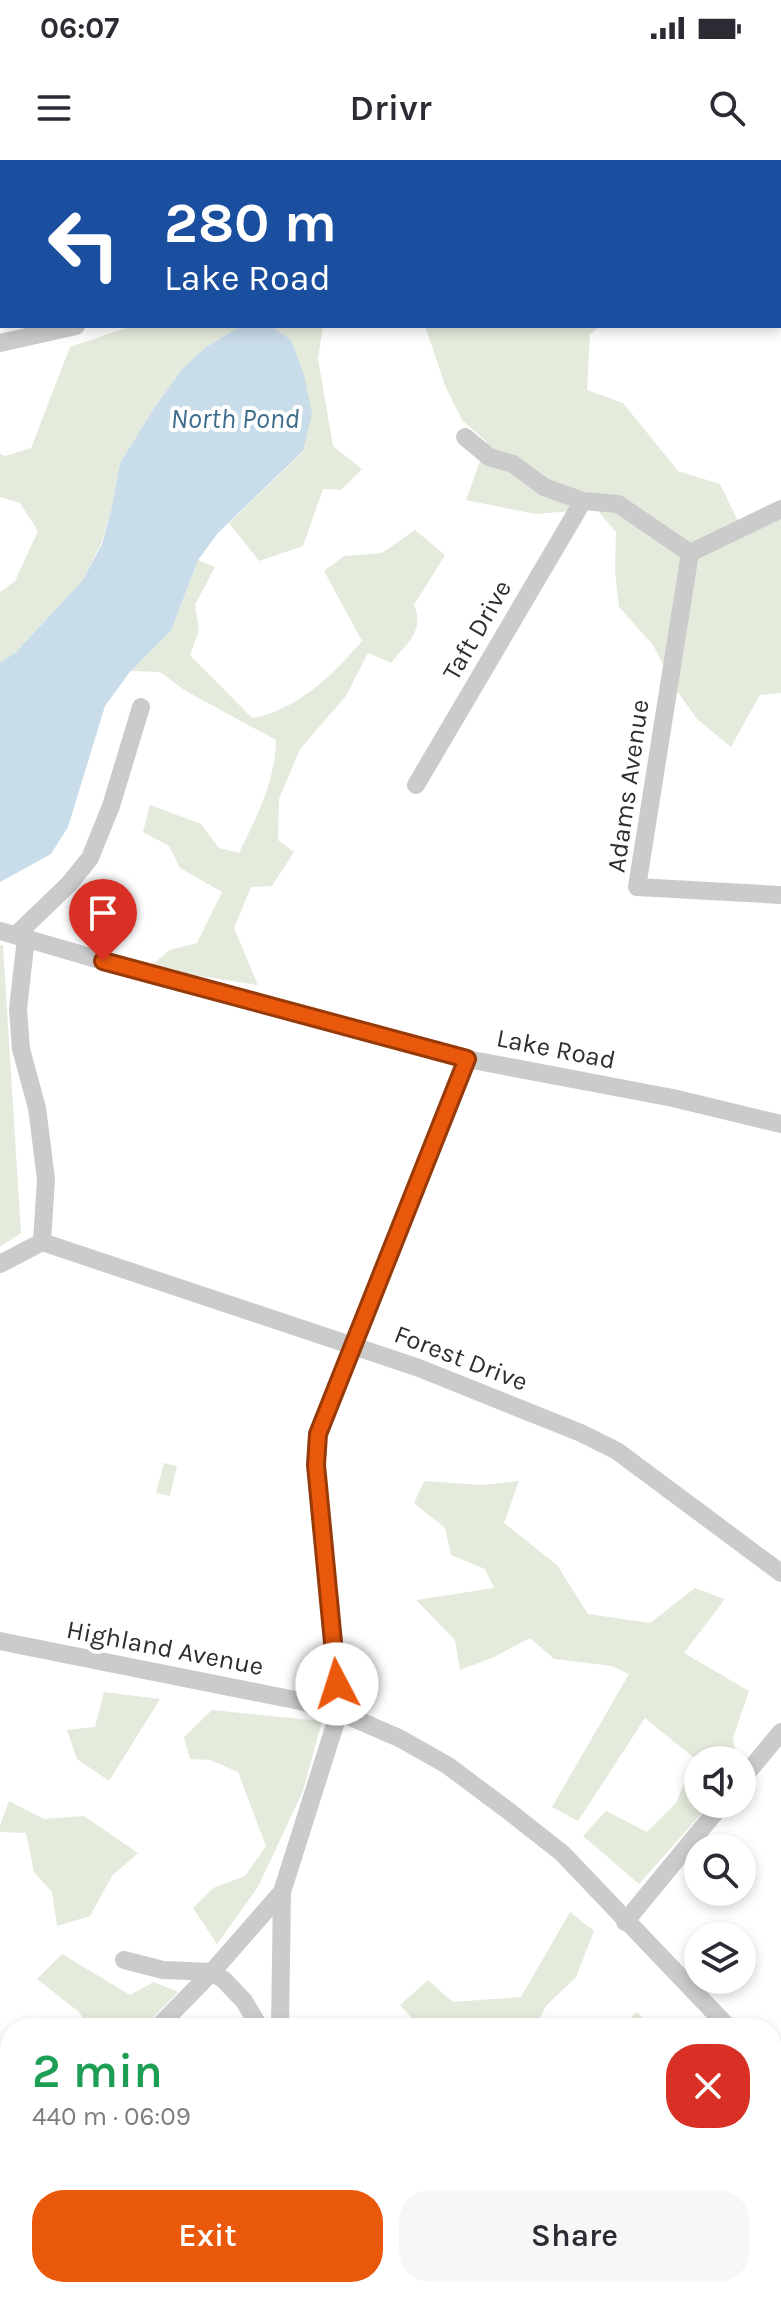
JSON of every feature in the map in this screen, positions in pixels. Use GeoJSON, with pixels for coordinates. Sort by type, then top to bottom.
{"type":"FeatureCollection","features":[{"type":"Feature","properties":{"kind":"street"},"geometry":{"type":"LineString","coordinates":[[0,343],[67,328]]}},
{"type":"Feature","properties":{"kind":"street"},"geometry":{"type":"LineString","coordinates":[[465,437],[489,457],[513,464],[544,487],[583,501],[618,504],[690,553],[781,509]]}},
{"type":"Feature","properties":{"kind":"street","name":"Taft Drive"},"geometry":{"type":"LineString","coordinates":[[416,785],[583,501]]}},
{"type":"Feature","properties":{"kind":"street","name":"Adams Avenue"},"geometry":{"type":"LineString","coordinates":[[690,553],[637,887],[781,895]]}},
{"type":"Feature","properties":{"kind":"street"},"geometry":{"type":"LineString","coordinates":[[0,1264],[42,1242],[46,1179],[37,1108],[21,1049],[14,935],[69,884],[90,858],[111,806],[141,707]]}},
{"type":"Feature","properties":{"kind":"street","name":"Lake Road"},"geometry":{"type":"LineString","coordinates":[[14,935],[467,1059],[673,1098],[781,1124]]}},
{"type":"Feature","properties":{"kind":"street"},"geometry":{"type":"LineString","coordinates":[[280,2018],[282,1892],[339,1712],[316,1465],[318,1434],[467,1059]]}},
{"type":"Feature","properties":{"kind":"street","name":"Forest Drive"},"geometry":{"type":"LineString","coordinates":[[42,1242],[419,1368],[581,1433],[617,1451],[781,1573]]}},
{"type":"Feature","properties":{"kind":"street","name":"Highland Avenue"},"geometry":{"type":"LineString","coordinates":[[0,1641],[300,1701],[339,1712],[399,1738],[447,1765],[562,1853],[719,2018]]}},
{"type":"Feature","properties":{"kind":"street"},"geometry":{"type":"LineString","coordinates":[[756,1762],[781,1732]]}},
{"type":"Feature","properties":{"kind":"street"},"geometry":{"type":"LineString","coordinates":[[625,1922],[710,1818]]}},
{"type":"Feature","properties":{"kind":"street"},"geometry":{"type":"LineString","coordinates":[[167,2018],[282,1892]]}},
{"type":"Feature","properties":{"kind":"street"},"geometry":{"type":"LineString","coordinates":[[124,1960],[163,1970],[212,1972],[244,2001],[254,2018]]}},
{"type":"Feature","properties":{"kind":"green space"},"geometry":{"type":"Polygon","coordinates":[[[126,328],[238,328],[206,347],[183,368],[154,408],[120,463],[101,544],[82,581],[16,652],[0,663],[0,592],[15,581],[38,531],[20,503],[0,497],[0,454],[5,456],[31,448],[70,347],[126,328]]]}},
{"type":"Feature","properties":{"kind":"green space"},"geometry":{"type":"Polygon","coordinates":[[[272,328],[323,328],[318,359],[333,446],[362,469],[341,490],[323,489],[303,546],[259,561],[229,523],[303,452],[272,328]]]}},
{"type":"Feature","properties":{"kind":"green space"},"geometry":{"type":"Polygon","coordinates":[[[426,328],[598,328],[590,334],[587,390],[623,403],[678,471],[720,484],[744,533],[781,515],[781,693],[760,695],[731,747],[697,719],[677,691],[653,645],[619,607],[615,572],[616,532],[596,509],[535,514],[466,500],[487,442],[462,420],[446,388],[426,328]]]}},
{"type":"Feature","properties":{"kind":"green space"},"geometry":{"type":"Polygon","coordinates":[[[415,530],[445,555],[414,605],[416,630],[391,663],[368,653],[346,696],[300,749],[279,799],[278,840],[294,852],[272,886],[251,887],[234,928],[258,985],[148,968],[170,950],[197,943],[222,892],[180,868],[169,846],[143,832],[150,805],[201,824],[219,848],[239,853],[264,798],[275,755],[276,740],[184,690],[160,672],[131,671],[171,631],[198,560],[215,567],[195,605],[199,630],[190,655],[252,718],[284,708],[313,690],[362,641],[324,571],[344,556],[382,553],[415,530]]]}},
{"type":"Feature","properties":{"kind":"green space"},"geometry":{"type":"Polygon","coordinates":[[[0,945],[3,946],[21,1233],[0,1247],[0,945]]]}},
{"type":"Feature","properties":{"kind":"green space"},"geometry":{"type":"Polygon","coordinates":[[[164,1463],[177,1466],[170,1496],[156,1493],[164,1463]]]}},
{"type":"Feature","properties":{"kind":"green space"},"geometry":{"type":"Polygon","coordinates":[[[424,1481],[481,1485],[519,1481],[504,1523],[557,1565],[588,1614],[650,1623],[695,1588],[725,1599],[684,1653],[749,1691],[733,1738],[734,1746],[684,1746],[684,1750],[645,1718],[578,1821],[552,1807],[629,1674],[612,1666],[554,1659],[530,1638],[460,1670],[455,1640],[416,1600],[494,1588],[485,1569],[451,1555],[445,1528],[414,1503],[424,1481]]]}},
{"type":"Feature","properties":{"kind":"green space"},"geometry":{"type":"Polygon","coordinates":[[[104,1692],[160,1699],[109,1781],[77,1759],[67,1730],[95,1727],[104,1692]]]}},
{"type":"Feature","properties":{"kind":"green space"},"geometry":{"type":"Polygon","coordinates":[[[212,1710],[322,1721],[303,1791],[258,1887],[217,1944],[193,1908],[213,1888],[245,1876],[266,1846],[238,1772],[210,1760],[190,1759],[184,1737],[212,1710]]]}},
{"type":"Feature","properties":{"kind":"green space"},"geometry":{"type":"Polygon","coordinates":[[[684,1783],[684,1818],[698,1818],[639,1884],[583,1836],[606,1811],[647,1832],[676,1803],[684,1783]]]}},
{"type":"Feature","properties":{"kind":"green space"},"geometry":{"type":"Polygon","coordinates":[[[9,1801],[44,1819],[84,1816],[138,1853],[112,1876],[90,1916],[57,1926],[52,1892],[34,1872],[26,1833],[0,1832],[9,1801]]]}},
{"type":"Feature","properties":{"kind":"green space"},"geometry":{"type":"Polygon","coordinates":[[[570,1912],[594,1931],[576,1977],[546,2006],[540,2018],[412,2018],[400,2005],[428,1980],[453,2002],[521,1997],[570,1912]]]}},
{"type":"Feature","properties":{"kind":"green space"},"geometry":{"type":"Polygon","coordinates":[[[62,1954],[130,1995],[154,1982],[178,1992],[153,2018],[83,2018],[37,1979],[62,1954]]]}},
{"type":"Feature","properties":{"kind":"water","name":"North Pond"},"geometry":{"type":"Polygon","coordinates":[[[238,328],[274,328],[291,340],[304,375],[312,414],[303,451],[218,533],[198,560],[171,631],[129,673],[105,706],[68,827],[51,854],[0,882],[0,663],[16,652],[82,581],[102,544],[120,463],[183,368],[206,347],[238,328]]]}},
{"type":"Feature","properties":{"kind":"route"},"geometry":{"type":"LineString","coordinates":[[103,961],[467,1059],[318,1434],[316,1465],[337,1684]]}}]}
